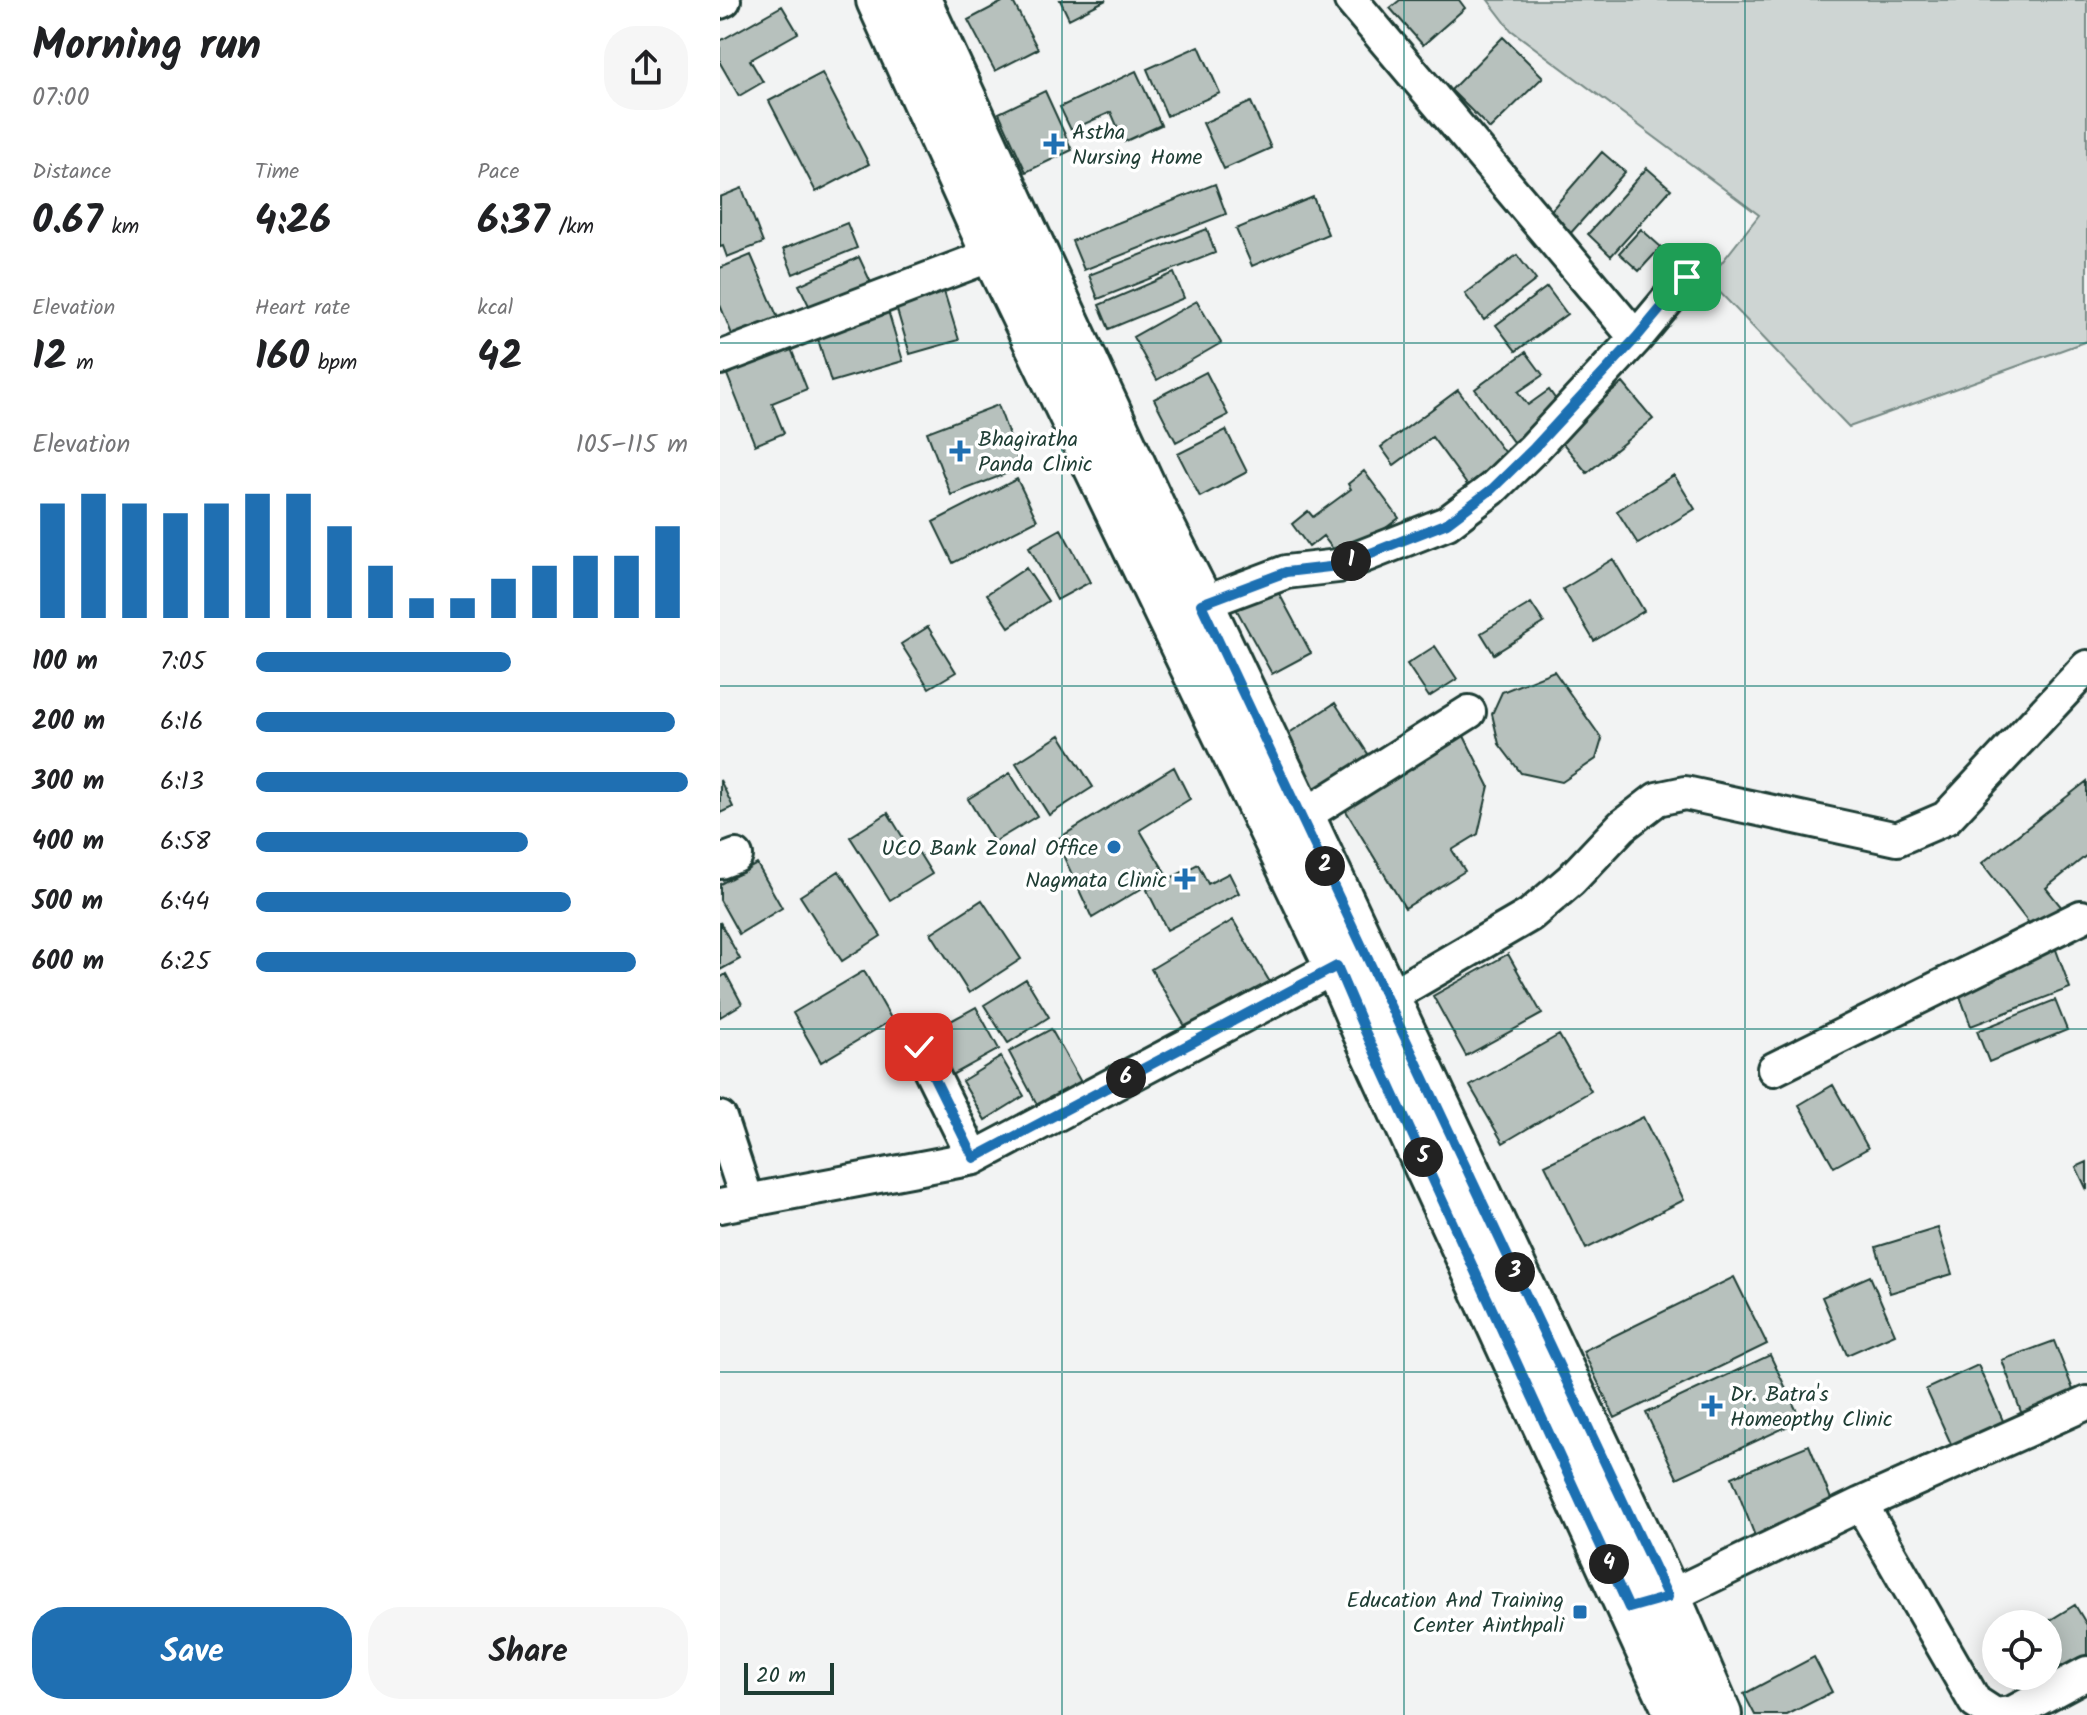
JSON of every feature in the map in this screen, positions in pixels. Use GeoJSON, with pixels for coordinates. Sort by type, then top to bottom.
{"type":"FeatureCollection","features":[{"type":"Feature","properties":{"kind":"main road"},"geometry":{"type":"LineString","coordinates":[[879,0],[994,254],[1337,966],[1364,1029],[1648,1603],[1719,1715]]}},
{"type":"Feature","properties":{"kind":"main road"},"geometry":{"type":"LineString","coordinates":[[918,0],[1156,515],[1387,998],[1648,1603],[1678,1715]]}},
{"type":"Feature","properties":{"kind":"street"},"geometry":{"type":"LineString","coordinates":[[1351,0],[1636,338]]}},
{"type":"Feature","properties":{"kind":"street"},"geometry":{"type":"LineString","coordinates":[[720,358],[994,254]]}},
{"type":"Feature","properties":{"kind":"street"},"geometry":{"type":"LineString","coordinates":[[1201,604],[1286,572],[1338,566],[1447,523],[1492,489],[1534,448],[1636,338],[1687,277]]}},
{"type":"Feature","properties":{"kind":"street"},"geometry":{"type":"LineString","coordinates":[[1387,998],[1530,915],[1571,880],[1622,826],[1657,799],[1685,793],[1897,839],[1946,818],[2087,667]]}},
{"type":"Feature","properties":{"kind":"street"},"geometry":{"type":"LineString","coordinates":[[1302,817],[1469,712]]}},
{"type":"Feature","properties":{"kind":"street"},"geometry":{"type":"LineString","coordinates":[[1774,1069],[2085,922]]}},
{"type":"Feature","properties":{"kind":"street"},"geometry":{"type":"LineString","coordinates":[[720,1118],[734,1203],[974,1158],[1337,966]]}},
{"type":"Feature","properties":{"kind":"street"},"geometry":{"type":"LineString","coordinates":[[919,1047],[974,1158]]}},
{"type":"Feature","properties":{"kind":"street"},"geometry":{"type":"LineString","coordinates":[[1648,1603],[2087,1403]]}},
{"type":"Feature","properties":{"kind":"street"},"geometry":{"type":"LineString","coordinates":[[1861,1504],[1975,1702],[1995,1715],[2012,1713],[2087,1673]]}},
{"type":"Feature","properties":{"kind":"shaded area"},"geometry":{"type":"Polygon","coordinates":[[[1488,0],[2087,0],[2087,341],[1849,427],[1708,280],[1759,215],[1511,30],[1488,0]]]}},
{"type":"Feature","properties":{"kind":"building"},"geometry":{"type":"Polygon","coordinates":[[[1006,0],[1012,0],[1038,49],[995,71],[968,20],[1006,0]]]}},
{"type":"Feature","properties":{"kind":"building"},"geometry":{"type":"Polygon","coordinates":[[[1060,0],[1106,0],[1069,19],[1060,0]]]}},
{"type":"Feature","properties":{"kind":"building"},"geometry":{"type":"Polygon","coordinates":[[[1400,0],[1459,0],[1465,8],[1423,45],[1390,8],[1400,0]]]}},
{"type":"Feature","properties":{"kind":"building"},"geometry":{"type":"Polygon","coordinates":[[[782,6],[798,33],[750,60],[763,82],[739,96],[720,63],[720,41],[782,6]]]}},
{"type":"Feature","properties":{"kind":"building"},"geometry":{"type":"Polygon","coordinates":[[[1503,37],[1543,77],[1490,129],[1451,90],[1503,37]]]}},
{"type":"Feature","properties":{"kind":"building"},"geometry":{"type":"Polygon","coordinates":[[[1199,46],[1220,93],[1167,116],[1147,69],[1199,46]]]}},
{"type":"Feature","properties":{"kind":"building"},"geometry":{"type":"Polygon","coordinates":[[[1136,71],[1161,125],[1124,142],[1111,112],[1071,130],[1060,107],[1136,71]]]}},
{"type":"Feature","properties":{"kind":"building"},"geometry":{"type":"Polygon","coordinates":[[[822,73],[869,164],[816,192],[769,101],[822,73]]]}},
{"type":"Feature","properties":{"kind":"building"},"geometry":{"type":"Polygon","coordinates":[[[1045,91],[1072,150],[1026,172],[999,113],[1045,91]]]}},
{"type":"Feature","properties":{"kind":"building"},"geometry":{"type":"Polygon","coordinates":[[[1251,102],[1271,148],[1224,169],[1203,123],[1251,102]]]}},
{"type":"Feature","properties":{"kind":"building"},"geometry":{"type":"Polygon","coordinates":[[[1602,152],[1625,172],[1569,235],[1547,215],[1602,152]]]}},
{"type":"Feature","properties":{"kind":"building"},"geometry":{"type":"Polygon","coordinates":[[[1647,168],[1671,189],[1611,256],[1588,234],[1647,168]]]}},
{"type":"Feature","properties":{"kind":"building"},"geometry":{"type":"Polygon","coordinates":[[[1215,184],[1226,214],[1084,270],[1072,241],[1215,184]]]}},
{"type":"Feature","properties":{"kind":"building"},"geometry":{"type":"Polygon","coordinates":[[[742,188],[763,243],[727,257],[723,246],[720,247],[720,197],[742,188]]]}},
{"type":"Feature","properties":{"kind":"building"},"geometry":{"type":"Polygon","coordinates":[[[1313,197],[1328,234],[1252,266],[1236,229],[1313,197]]]}},
{"type":"Feature","properties":{"kind":"building"},"geometry":{"type":"Polygon","coordinates":[[[847,223],[857,248],[793,274],[783,249],[847,223]]]}},
{"type":"Feature","properties":{"kind":"building"},"geometry":{"type":"Polygon","coordinates":[[[1207,229],[1215,253],[1098,299],[1089,275],[1207,229]]]}},
{"type":"Feature","properties":{"kind":"building"},"geometry":{"type":"Polygon","coordinates":[[[1641,229],[1661,247],[1639,271],[1619,253],[1641,229]]]}},
{"type":"Feature","properties":{"kind":"building"},"geometry":{"type":"Polygon","coordinates":[[[751,255],[778,318],[733,337],[720,305],[720,268],[751,255]]]}},
{"type":"Feature","properties":{"kind":"building"},"geometry":{"type":"Polygon","coordinates":[[[1517,255],[1536,280],[1484,320],[1465,294],[1517,255]]]}},
{"type":"Feature","properties":{"kind":"building"},"geometry":{"type":"Polygon","coordinates":[[[859,257],[873,287],[813,314],[799,285],[859,257]]]}},
{"type":"Feature","properties":{"kind":"building"},"geometry":{"type":"Polygon","coordinates":[[[1174,273],[1184,298],[1109,329],[1099,305],[1174,273]]]}},
{"type":"Feature","properties":{"kind":"building"},"geometry":{"type":"Polygon","coordinates":[[[942,285],[959,340],[910,354],[894,300],[942,285]]]}},
{"type":"Feature","properties":{"kind":"building"},"geometry":{"type":"Polygon","coordinates":[[[1547,287],[1567,314],[1516,351],[1496,325],[1547,287]]]}},
{"type":"Feature","properties":{"kind":"building"},"geometry":{"type":"Polygon","coordinates":[[[1197,301],[1221,343],[1157,380],[1133,337],[1197,301]]]}},
{"type":"Feature","properties":{"kind":"building"},"geometry":{"type":"Polygon","coordinates":[[[886,304],[903,361],[831,382],[814,326],[886,304]]]}},
{"type":"Feature","properties":{"kind":"building"},"geometry":{"type":"Polygon","coordinates":[[[788,341],[807,389],[772,403],[784,433],[755,445],[724,367],[788,341]]]}},
{"type":"Feature","properties":{"kind":"building"},"geometry":{"type":"Polygon","coordinates":[[[1526,352],[1543,375],[1518,392],[1528,405],[1549,390],[1561,407],[1513,442],[1475,389],[1526,352]]]}},
{"type":"Feature","properties":{"kind":"building"},"geometry":{"type":"Polygon","coordinates":[[[1206,372],[1228,415],[1176,442],[1154,399],[1206,372]]]}},
{"type":"Feature","properties":{"kind":"building"},"geometry":{"type":"Polygon","coordinates":[[[1623,383],[1653,419],[1587,473],[1557,436],[1623,383]]]}},
{"type":"Feature","properties":{"kind":"building"},"geometry":{"type":"Polygon","coordinates":[[[1458,390],[1507,456],[1468,486],[1432,437],[1394,465],[1381,447],[1458,390]]]}},
{"type":"Feature","properties":{"kind":"building"},"geometry":{"type":"Polygon","coordinates":[[[998,405],[1021,468],[951,495],[927,432],[998,405]]]}},
{"type":"Feature","properties":{"kind":"building"},"geometry":{"type":"Polygon","coordinates":[[[1226,430],[1247,472],[1200,497],[1178,454],[1226,430]]]}},
{"type":"Feature","properties":{"kind":"building"},"geometry":{"type":"Polygon","coordinates":[[[1364,471],[1399,518],[1342,561],[1323,536],[1309,547],[1292,524],[1308,511],[1313,517],[1351,489],[1348,484],[1364,471]]]}},
{"type":"Feature","properties":{"kind":"building"},"geometry":{"type":"Polygon","coordinates":[[[1674,475],[1695,509],[1638,544],[1617,511],[1674,475]]]}},
{"type":"Feature","properties":{"kind":"building"},"geometry":{"type":"Polygon","coordinates":[[[1017,479],[1037,520],[953,563],[933,522],[1017,479]]]}},
{"type":"Feature","properties":{"kind":"building"},"geometry":{"type":"Polygon","coordinates":[[[1061,529],[1090,582],[1057,600],[1029,547],[1061,529]]]}},
{"type":"Feature","properties":{"kind":"building"},"geometry":{"type":"Polygon","coordinates":[[[1613,559],[1644,611],[1594,641],[1563,589],[1613,559]]]}},
{"type":"Feature","properties":{"kind":"building"},"geometry":{"type":"Polygon","coordinates":[[[1026,568],[1048,601],[1009,627],[987,594],[1026,568]]]}},
{"type":"Feature","properties":{"kind":"building"},"geometry":{"type":"Polygon","coordinates":[[[1274,584],[1311,653],[1272,674],[1234,605],[1274,584]]]}},
{"type":"Feature","properties":{"kind":"building"},"geometry":{"type":"Polygon","coordinates":[[[1531,603],[1544,623],[1494,654],[1481,633],[1531,603]]]}},
{"type":"Feature","properties":{"kind":"building"},"geometry":{"type":"Polygon","coordinates":[[[928,627],[956,672],[929,688],[901,644],[928,627]]]}},
{"type":"Feature","properties":{"kind":"building"},"geometry":{"type":"Polygon","coordinates":[[[1435,646],[1457,679],[1429,697],[1407,664],[1435,646]]]}},
{"type":"Feature","properties":{"kind":"building"},"geometry":{"type":"Polygon","coordinates":[[[1554,671],[1602,739],[1596,759],[1562,782],[1521,773],[1499,744],[1492,714],[1502,692],[1554,671]]]}},
{"type":"Feature","properties":{"kind":"building"},"geometry":{"type":"Polygon","coordinates":[[[1335,703],[1370,757],[1315,793],[1280,739],[1335,703]]]}},
{"type":"Feature","properties":{"kind":"building"},"geometry":{"type":"Polygon","coordinates":[[[1460,728],[1489,786],[1478,834],[1452,850],[1465,871],[1405,908],[1340,801],[1460,728]]]}},
{"type":"Feature","properties":{"kind":"building"},"geometry":{"type":"Polygon","coordinates":[[[1060,735],[1093,787],[1049,815],[1016,763],[1060,735]]]}},
{"type":"Feature","properties":{"kind":"building"},"geometry":{"type":"Polygon","coordinates":[[[1174,767],[1190,799],[1140,830],[1166,874],[1092,918],[1056,840],[1174,767]]]}},
{"type":"Feature","properties":{"kind":"building"},"geometry":{"type":"Polygon","coordinates":[[[1010,773],[1037,816],[994,842],[968,799],[1010,773]]]}},
{"type":"Feature","properties":{"kind":"building"},"geometry":{"type":"Polygon","coordinates":[[[720,780],[733,807],[720,813],[720,780]]]}},
{"type":"Feature","properties":{"kind":"building"},"geometry":{"type":"Polygon","coordinates":[[[2087,781],[2087,855],[2046,888],[2063,909],[2035,931],[1982,863],[2087,781]]]}},
{"type":"Feature","properties":{"kind":"building"},"geometry":{"type":"Polygon","coordinates":[[[888,813],[910,849],[914,845],[932,874],[890,900],[850,837],[888,813]]]}},
{"type":"Feature","properties":{"kind":"building"},"geometry":{"type":"Polygon","coordinates":[[[757,864],[782,908],[739,934],[720,900],[720,884],[757,864]]]}},
{"type":"Feature","properties":{"kind":"building"},"geometry":{"type":"Polygon","coordinates":[[[1198,864],[1208,884],[1229,873],[1239,893],[1167,930],[1147,890],[1198,864]]]}},
{"type":"Feature","properties":{"kind":"building"},"geometry":{"type":"Polygon","coordinates":[[[839,871],[881,936],[842,961],[800,896],[839,871]]]}},
{"type":"Feature","properties":{"kind":"building"},"geometry":{"type":"Polygon","coordinates":[[[982,900],[1021,959],[969,993],[931,933],[982,900]]]}},
{"type":"Feature","properties":{"kind":"building"},"geometry":{"type":"Polygon","coordinates":[[[1233,920],[1271,984],[1189,1033],[1151,969],[1233,920]]]}},
{"type":"Feature","properties":{"kind":"building"},"geometry":{"type":"Polygon","coordinates":[[[720,922],[740,959],[720,970],[720,922]]]}},
{"type":"Feature","properties":{"kind":"building"},"geometry":{"type":"Polygon","coordinates":[[[2055,947],[2070,988],[1971,1026],[1956,985],[2055,947]]]}},
{"type":"Feature","properties":{"kind":"building"},"geometry":{"type":"Polygon","coordinates":[[[1508,954],[1542,1014],[1466,1056],[1433,996],[1508,954]]]}},
{"type":"Feature","properties":{"kind":"building"},"geometry":{"type":"Polygon","coordinates":[[[864,971],[892,1020],[821,1062],[793,1013],[864,971]]]}},
{"type":"Feature","properties":{"kind":"building"},"geometry":{"type":"Polygon","coordinates":[[[726,974],[742,1004],[720,1017],[720,978],[726,974]]]}},
{"type":"Feature","properties":{"kind":"building"},"geometry":{"type":"Polygon","coordinates":[[[1026,979],[1049,1017],[1008,1043],[984,1005],[1026,979]]]}},
{"type":"Feature","properties":{"kind":"building"},"geometry":{"type":"Polygon","coordinates":[[[2055,1000],[2067,1030],[1989,1062],[1977,1031],[2055,1000]]]}},
{"type":"Feature","properties":{"kind":"building"},"geometry":{"type":"Polygon","coordinates":[[[976,1007],[999,1049],[952,1075],[929,1033],[976,1007]]]}},
{"type":"Feature","properties":{"kind":"building"},"geometry":{"type":"Polygon","coordinates":[[[1051,1029],[1082,1084],[1039,1108],[1009,1052],[1051,1029]]]}},
{"type":"Feature","properties":{"kind":"building"},"geometry":{"type":"Polygon","coordinates":[[[1559,1035],[1591,1091],[1503,1143],[1470,1086],[1559,1035]]]}},
{"type":"Feature","properties":{"kind":"building"},"geometry":{"type":"Polygon","coordinates":[[[1001,1057],[1024,1096],[985,1120],[962,1081],[1001,1057]]]}},
{"type":"Feature","properties":{"kind":"building"},"geometry":{"type":"Polygon","coordinates":[[[1833,1085],[1868,1148],[1834,1167],[1799,1105],[1833,1085]]]}},
{"type":"Feature","properties":{"kind":"building"},"geometry":{"type":"Polygon","coordinates":[[[1643,1117],[1684,1200],[1586,1249],[1545,1165],[1643,1117]]]}},
{"type":"Feature","properties":{"kind":"building"},"geometry":{"type":"Polygon","coordinates":[[[2087,1162],[2087,1190],[2076,1167],[2087,1162]]]}},
{"type":"Feature","properties":{"kind":"building"},"geometry":{"type":"Polygon","coordinates":[[[1938,1228],[1952,1274],[1890,1293],[1876,1247],[1938,1228]]]}},
{"type":"Feature","properties":{"kind":"building"},"geometry":{"type":"Polygon","coordinates":[[[1870,1276],[1895,1334],[1847,1355],[1822,1297],[1870,1276]]]}},
{"type":"Feature","properties":{"kind":"building"},"geometry":{"type":"Polygon","coordinates":[[[1734,1277],[1767,1344],[1615,1418],[1583,1351],[1734,1277]]]}},
{"type":"Feature","properties":{"kind":"building"},"geometry":{"type":"Polygon","coordinates":[[[2054,1341],[2077,1400],[2024,1420],[2002,1360],[2054,1341]]]}},
{"type":"Feature","properties":{"kind":"building"},"geometry":{"type":"Polygon","coordinates":[[[1770,1355],[1801,1420],[1677,1478],[1646,1413],[1770,1355]]]}},
{"type":"Feature","properties":{"kind":"building"},"geometry":{"type":"Polygon","coordinates":[[[1978,1365],[2009,1434],[1957,1457],[1926,1389],[1978,1365]]]}},
{"type":"Feature","properties":{"kind":"building"},"geometry":{"type":"Polygon","coordinates":[[[1809,1445],[1833,1504],[1755,1536],[1732,1477],[1809,1445]]]}},
{"type":"Feature","properties":{"kind":"building"},"geometry":{"type":"Polygon","coordinates":[[[2075,1605],[2087,1625],[2087,1660],[2062,1675],[2062,1613],[2075,1605]]]}},
{"type":"Feature","properties":{"kind":"building"},"geometry":{"type":"Polygon","coordinates":[[[1814,1657],[1832,1692],[1787,1715],[1755,1715],[1744,1694],[1814,1657]]]}},
{"type":"Feature","properties":{"kind":"place","name":"Astha Nursing Home"},"geometry":{"type":"Point","coordinates":[1054,144]}},
{"type":"Feature","properties":{"kind":"place","name":"Bhagiratha Panda Clinic"},"geometry":{"type":"Point","coordinates":[960,451]}},
{"type":"Feature","properties":{"kind":"place","name":"UCO Bank Zonal Office"},"geometry":{"type":"Point","coordinates":[1114,847]}},
{"type":"Feature","properties":{"kind":"place","name":"Nagmata Clinic"},"geometry":{"type":"Point","coordinates":[1185,879]}},
{"type":"Feature","properties":{"kind":"place","name":"Dr. Batra's Homeopthy Clinic"},"geometry":{"type":"Point","coordinates":[1712,1406]}},
{"type":"Feature","properties":{"kind":"place","name":"Education And Training Center Ainthpali"},"geometry":{"type":"Point","coordinates":[1580,1612]}},
{"type":"Feature","properties":{"kind":"route"},"geometry":{"type":"LineString","coordinates":[[919,1047],[974,1158],[1337,966],[1629,1608],[1668,1597],[1201,604],[1286,572],[1338,566],[1447,523],[1492,489],[1534,448],[1636,338],[1687,277]]}}]}
